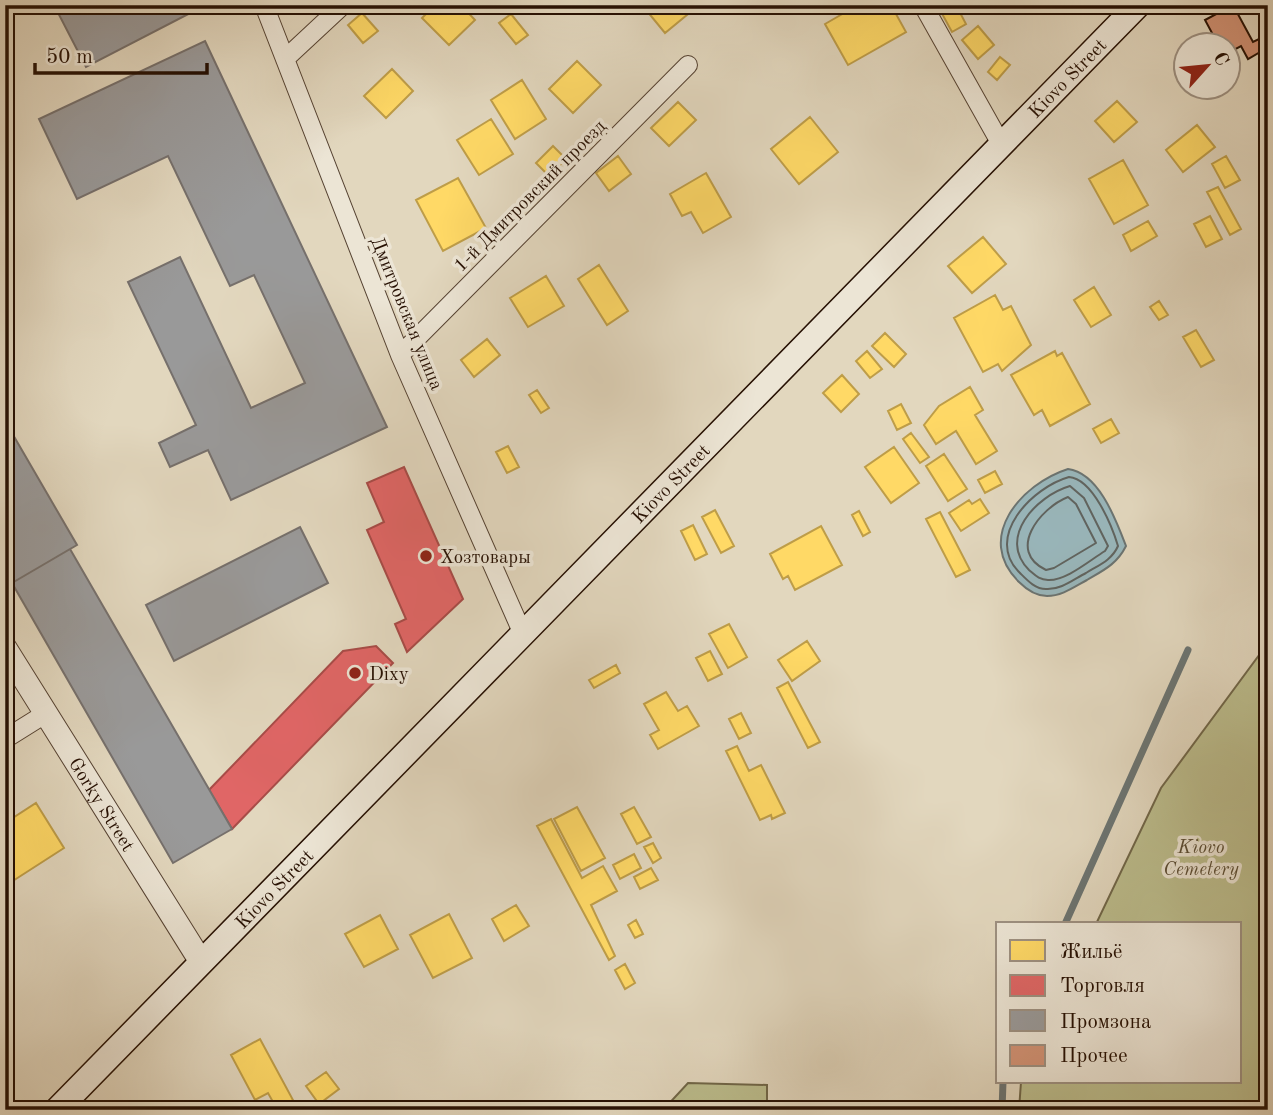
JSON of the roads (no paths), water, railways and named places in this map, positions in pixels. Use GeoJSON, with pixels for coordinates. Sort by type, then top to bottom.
{"type":"FeatureCollection","features":[{"type":"Feature","properties":{"kind":"main road","name":"Kiovo Street"},"geometry":{"type":"LineString","coordinates":[[57,1110],[200,960],[1138,5]]}},
{"type":"Feature","properties":{"kind":"street","name":"Дмитровская улица"},"geometry":{"type":"LineString","coordinates":[[264,5],[400,355],[522,632]]}},
{"type":"Feature","properties":{"kind":"street"},"geometry":{"type":"LineString","coordinates":[[285,59],[343,5]]}},
{"type":"Feature","properties":{"kind":"street"},"geometry":{"type":"LineString","coordinates":[[923,5],[1001,144]]}},
{"type":"Feature","properties":{"kind":"street","name":"1-й Дмитровский проезд"},"geometry":{"type":"LineString","coordinates":[[400,355],[688,65]]}},
{"type":"Feature","properties":{"kind":"street","name":"Gorky Street"},"geometry":{"type":"LineString","coordinates":[[5,648],[200,960]]}},
{"type":"Feature","properties":{"kind":"street"},"geometry":{"type":"LineString","coordinates":[[5,739],[45,714]]}},
{"type":"Feature","properties":{"kind":"water"},"geometry":{"type":"Polygon","coordinates":[[[1068,469],[1079,472],[1097,488],[1111,511],[1126,546],[1110,566],[1068,591],[1039,595],[1022,585],[1006,565],[1001,548],[1002,531],[1020,500],[1051,476],[1068,469]]]}},
{"type":"Feature","properties":{"kind":"waterway"},"geometry":{"type":"LineString","coordinates":[[1066,922],[1188,650]]}},
{"type":"Feature","properties":{"kind":"waterway"},"geometry":{"type":"LineString","coordinates":[[1002,1110],[1003,1084]]}},
{"type":"Feature","properties":{"kind":"place","name":"Хозтовары"},"geometry":{"type":"Point","coordinates":[426,556]}},
{"type":"Feature","properties":{"kind":"place","name":"Dixy"},"geometry":{"type":"Point","coordinates":[355,673]}},
{"type":"Feature","properties":{"kind":"park label","name":"Kiovo Cemetery"},"geometry":{"type":"Point","coordinates":[1201,857]}}]}
